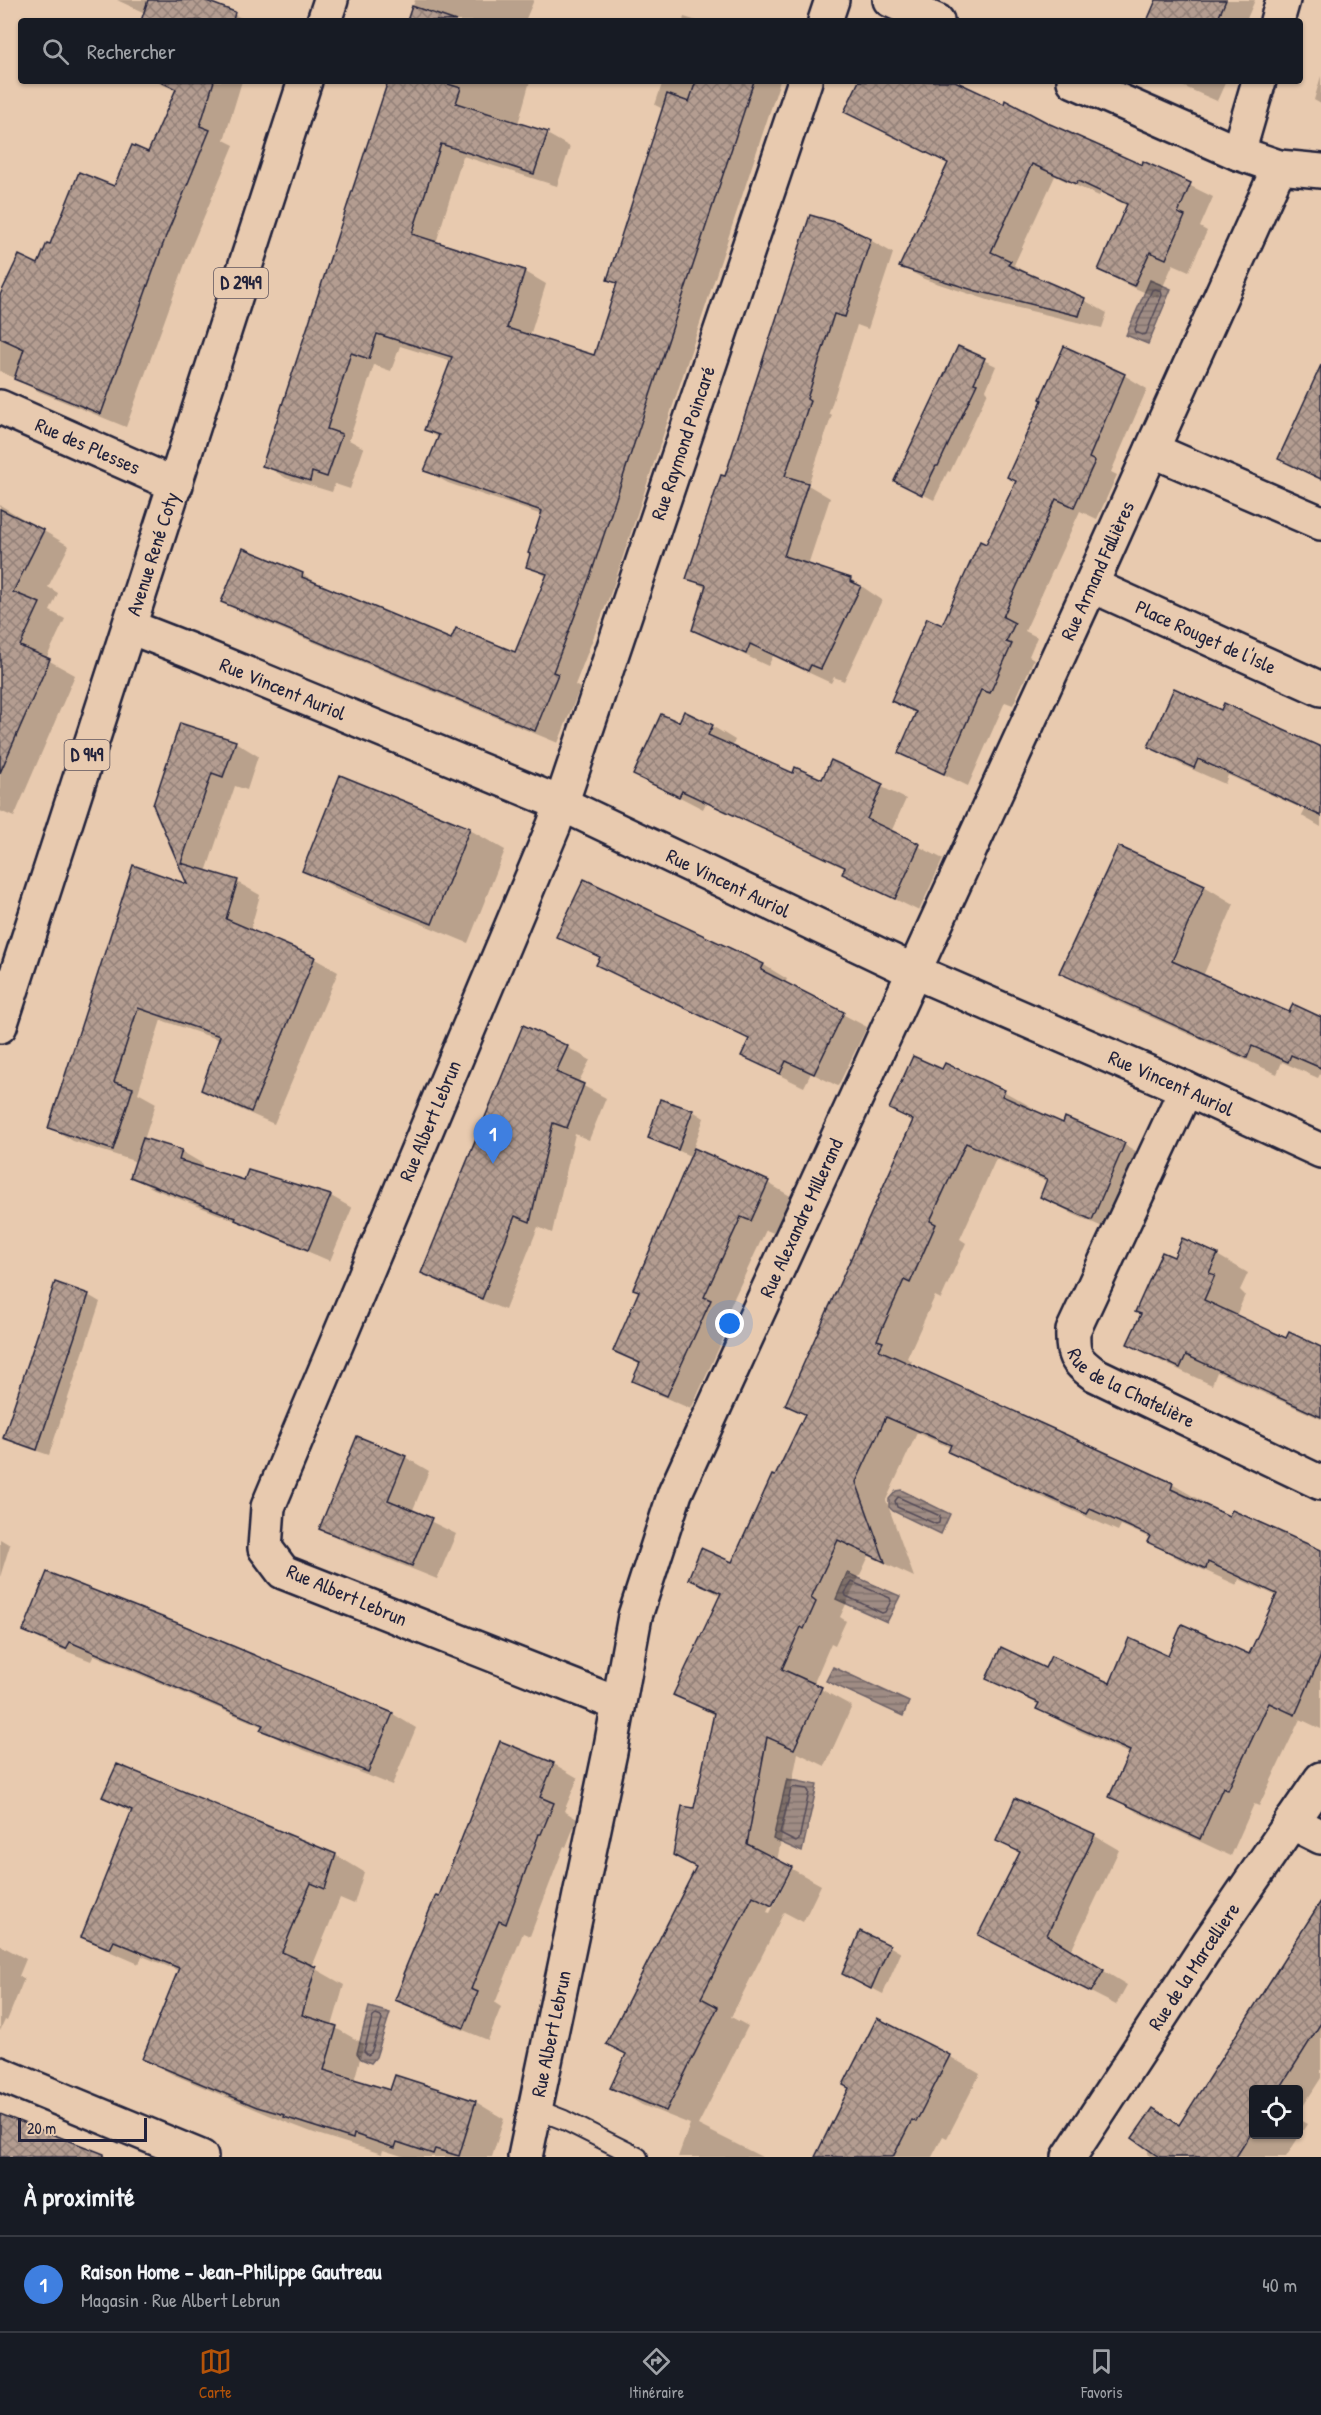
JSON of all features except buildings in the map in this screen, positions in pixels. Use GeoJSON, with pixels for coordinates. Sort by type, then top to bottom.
{"type":"FeatureCollection","features":[{"type":"Feature","properties":{"kind":"street"},"geometry":{"type":"LineString","coordinates":[[325,18],[331,0]]}},
{"type":"Feature","properties":{"kind":"street"},"geometry":{"type":"LineString","coordinates":[[826,18],[832,0]]}},
{"type":"Feature","properties":{"kind":"street"},"geometry":{"type":"LineString","coordinates":[[890,0],[931,18]]}},
{"type":"Feature","properties":{"kind":"street"},"geometry":{"type":"LineString","coordinates":[[1278,18],[1283,0]]}},
{"type":"Feature","properties":{"kind":"street","name":"Avenue René Coty"},"geometry":{"type":"LineString","coordinates":[[0,1026],[304,84]]}},
{"type":"Feature","properties":{"kind":"street","name":"Rue Raymond Poincaré"},"geometry":{"type":"LineString","coordinates":[[562,804],[804,84]]}},
{"type":"Feature","properties":{"kind":"street"},"geometry":{"type":"LineString","coordinates":[[1081,84],[1238,153],[1279,167],[1321,171]]}},
{"type":"Feature","properties":{"kind":"street"},"geometry":{"type":"LineString","coordinates":[[1238,153],[1258,84]]}},
{"type":"Feature","properties":{"kind":"street","name":"Rue Armand Fallières"},"geometry":{"type":"LineString","coordinates":[[913,971],[1091,585],[1279,167]]}},
{"type":"Feature","properties":{"kind":"street","name":"Rue des Plesses"},"geometry":{"type":"LineString","coordinates":[[0,407],[176,485]]}},
{"type":"Feature","properties":{"kind":"street"},"geometry":{"type":"LineString","coordinates":[[1152,450],[1321,524]]}},
{"type":"Feature","properties":{"kind":"street","name":"Place Rouget de l'Isle"},"geometry":{"type":"LineString","coordinates":[[1091,585],[1321,689]]}},
{"type":"Feature","properties":{"kind":"street","name":"Rue Vincent Auriol"},"geometry":{"type":"LineString","coordinates":[[130,627],[562,804],[913,971],[1186,1089],[1321,1151]]}},
{"type":"Feature","properties":{"kind":"street","name":"Rue Albert Lebrun"},"geometry":{"type":"LineString","coordinates":[[525,2157],[610,1752],[618,1704],[283,1572],[265,1548],[268,1507],[562,804]]}},
{"type":"Feature","properties":{"kind":"street","name":"Rue Alexandre Millerand"},"geometry":{"type":"LineString","coordinates":[[618,1704],[635,1616],[675,1492],[913,971]]}},
{"type":"Feature","properties":{"kind":"street","name":"Rue de la Chatelière"},"geometry":{"type":"LineString","coordinates":[[1186,1089],[1073,1332],[1072,1348],[1078,1363],[1094,1374],[1321,1483]]}},
{"type":"Feature","properties":{"kind":"street","name":"Rue de la Marcelliere"},"geometry":{"type":"LineString","coordinates":[[1070,2157],[1210,1941],[1321,1779]]}},
{"type":"Feature","properties":{"kind":"street"},"geometry":{"type":"LineString","coordinates":[[1291,1822],[1321,1837]]}},
{"type":"Feature","properties":{"kind":"street"},"geometry":{"type":"LineString","coordinates":[[0,2074],[201,2157]]}},
{"type":"Feature","properties":{"kind":"lane"},"geometry":{"type":"LineString","coordinates":[[536,2109],[564,2120],[638,2157]]}},
{"type":"Feature","properties":{"kind":"water"},"geometry":{"type":"Polygon","coordinates":[[[1150,280],[1171,289],[1148,344],[1126,335],[1150,280]]]}},
{"type":"Feature","properties":{"kind":"water"},"geometry":{"type":"Polygon","coordinates":[[[901,1490],[950,1514],[941,1534],[889,1507],[889,1499],[896,1491],[901,1490]]]}},
{"type":"Feature","properties":{"kind":"water"},"geometry":{"type":"Polygon","coordinates":[[[847,1573],[900,1596],[887,1622],[836,1599],[847,1573]]]}},
{"type":"Feature","properties":{"kind":"water"},"geometry":{"type":"Polygon","coordinates":[[[833,1667],[909,1702],[903,1716],[826,1681],[833,1667]]]}},
{"type":"Feature","properties":{"kind":"water"},"geometry":{"type":"Polygon","coordinates":[[[787,1779],[817,1785],[802,1852],[773,1839],[787,1779]]]}},
{"type":"Feature","properties":{"kind":"water"},"geometry":{"type":"Polygon","coordinates":[[[369,2007],[390,2013],[376,2057],[371,2063],[361,2059],[357,2053],[369,2007]]]}},
{"type":"Feature","properties":{"kind":"place","name":"Raison Home - Jean-Philippe Gautreau"},"geometry":{"type":"Point","coordinates":[493,1164]}}]}
